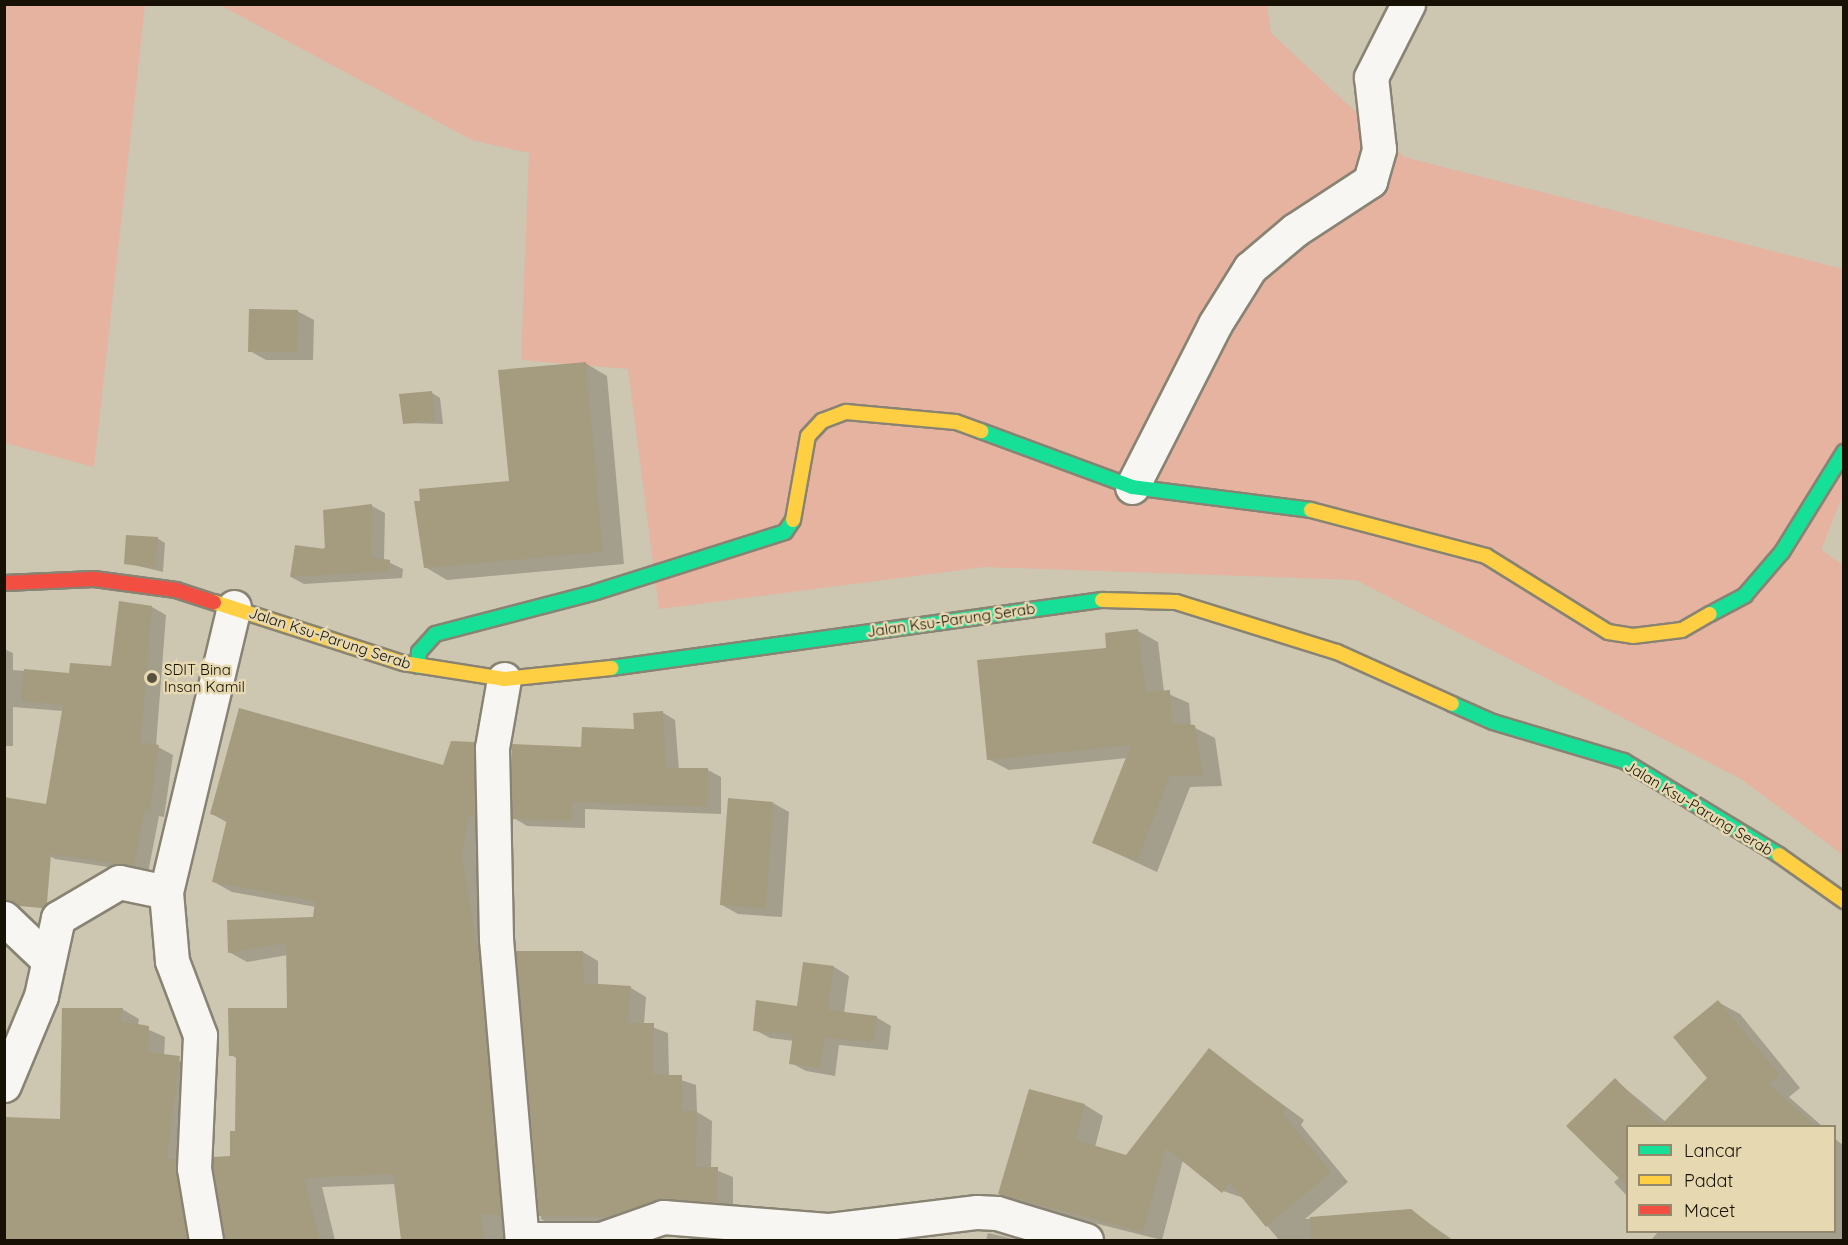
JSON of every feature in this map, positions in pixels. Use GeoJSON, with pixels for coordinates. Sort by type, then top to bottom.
{"type":"FeatureCollection","features":[{"type":"Feature","properties":{"kind":"street"},"geometry":{"type":"LineString","coordinates":[[1132,487],[1215,324],[1250,268],[1295,230],[1370,182],[1379,149],[1371,77],[1408,4]]}},
{"type":"Feature","properties":{"kind":"street"},"geometry":{"type":"LineString","coordinates":[[418,666],[419,652],[435,634],[596,592],[785,532],[792,524],[808,436],[822,421],[846,412],[956,422],[1132,487],[1290,505],[1403,530],[1486,556],[1608,632],[1659,636],[1700,622],[1745,596],[1782,552],[1844,452]]}},
{"type":"Feature","properties":{"kind":"street","name":"Jalan Ksu-Parung Serab"},"geometry":{"type":"LineString","coordinates":[[4,583],[94,579],[176,590],[418,666],[504,679],[676,662],[1072,603],[1129,598],[1176,602],[1337,652],[1493,722],[1624,761],[1772,850],[1844,901]]}},
{"type":"Feature","properties":{"kind":"street"},"geometry":{"type":"LineString","coordinates":[[206,1240],[194,1168],[200,1035],[172,961],[166,892],[234,607]]}},
{"type":"Feature","properties":{"kind":"street"},"geometry":{"type":"LineString","coordinates":[[504,679],[492,748],[496,949],[522,1240],[602,1239],[663,1217],[830,1230],[977,1212],[1010,1216],[1086,1240]]}},
{"type":"Feature","properties":{"kind":"street"},"geometry":{"type":"LineString","coordinates":[[4,1085],[41,996],[58,918],[119,882],[166,892]]}},
{"type":"Feature","properties":{"kind":"street"},"geometry":{"type":"LineString","coordinates":[[4,918],[48,960]]}},
{"type":"Feature","properties":{"kind":"shaded area"},"geometry":{"type":"Polygon","coordinates":[[[4,5],[145,5],[94,467],[5,443],[4,5]]]}},
{"type":"Feature","properties":{"kind":"shaded area"},"geometry":{"type":"Polygon","coordinates":[[[220,5],[1267,5],[1271,33],[1404,157],[1843,269],[1843,495],[1821,550],[1843,565],[1843,855],[1741,779],[1356,580],[984,567],[659,609],[628,369],[521,360],[529,153],[472,140],[220,5]]]}},
{"type":"Feature","properties":{"kind":"building"},"geometry":{"type":"Polygon","coordinates":[[[249,309],[298,310],[297,352],[248,352],[249,309]]]}},
{"type":"Feature","properties":{"kind":"building"},"geometry":{"type":"Polygon","coordinates":[[[586,362],[603,552],[424,568],[414,501],[420,501],[419,489],[509,481],[498,370],[586,362]]]}},
{"type":"Feature","properties":{"kind":"building"},"geometry":{"type":"Polygon","coordinates":[[[432,391],[435,421],[403,424],[399,394],[432,391]]]}},
{"type":"Feature","properties":{"kind":"building"},"geometry":{"type":"Polygon","coordinates":[[[372,504],[371,557],[390,560],[390,571],[290,577],[295,545],[325,549],[323,510],[372,504]]]}},
{"type":"Feature","properties":{"kind":"building"},"geometry":{"type":"Polygon","coordinates":[[[126,535],[158,537],[155,568],[124,564],[126,535]]]}},
{"type":"Feature","properties":{"kind":"building"},"geometry":{"type":"Polygon","coordinates":[[[119,601],[152,606],[141,742],[159,745],[150,810],[145,809],[134,866],[51,854],[47,903],[42,908],[19,906],[4,900],[4,797],[46,804],[63,705],[21,701],[24,669],[69,673],[70,663],[111,666],[119,601]]]}},
{"type":"Feature","properties":{"kind":"building"},"geometry":{"type":"Polygon","coordinates":[[[1138,629],[1146,692],[1170,690],[1172,723],[1195,725],[1203,775],[1170,776],[1137,861],[1092,843],[1131,745],[987,760],[977,660],[1106,648],[1105,633],[1138,629]]]}},
{"type":"Feature","properties":{"kind":"building"},"geometry":{"type":"Polygon","coordinates":[[[239,708],[443,765],[451,741],[474,742],[475,817],[468,817],[462,856],[478,951],[501,1215],[481,1214],[484,1240],[401,1240],[393,1174],[304,1178],[320,1240],[224,1240],[213,1157],[230,1156],[230,1131],[235,1131],[236,1056],[229,1056],[228,1008],[287,1008],[286,943],[228,953],[227,920],[313,917],[315,901],[212,882],[227,819],[210,814],[239,708]]]}},
{"type":"Feature","properties":{"kind":"building"},"geometry":{"type":"Polygon","coordinates":[[[663,711],[666,768],[708,768],[708,807],[573,802],[572,821],[512,819],[512,744],[581,747],[582,727],[634,729],[633,713],[663,711]]]}},
{"type":"Feature","properties":{"kind":"building"},"geometry":{"type":"Polygon","coordinates":[[[728,798],[773,802],[766,909],[720,905],[728,798]]]}},
{"type":"Feature","properties":{"kind":"building"},"geometry":{"type":"Polygon","coordinates":[[[516,951],[583,951],[584,983],[631,986],[628,1023],[654,1023],[654,1075],[682,1075],[682,1111],[697,1111],[696,1167],[718,1167],[718,1203],[664,1198],[607,1217],[539,1216],[516,951]]]}},
{"type":"Feature","properties":{"kind":"building"},"geometry":{"type":"Polygon","coordinates":[[[803,962],[834,966],[828,1010],[877,1016],[874,1042],[825,1038],[820,1068],[789,1064],[793,1034],[753,1031],[756,1000],[797,1006],[803,962]]]}},
{"type":"Feature","properties":{"kind":"building"},"geometry":{"type":"Polygon","coordinates":[[[1718,1000],[1780,1075],[1769,1084],[1814,1125],[1661,1125],[1707,1078],[1673,1037],[1718,1000]]]}},
{"type":"Feature","properties":{"kind":"building"},"geometry":{"type":"Polygon","coordinates":[[[62,1008],[123,1008],[121,1021],[149,1026],[148,1052],[180,1056],[167,1159],[176,1159],[187,1240],[4,1240],[4,1117],[60,1119],[62,1008]]]}},
{"type":"Feature","properties":{"kind":"building"},"geometry":{"type":"Polygon","coordinates":[[[1209,1048],[1287,1109],[1283,1114],[1331,1172],[1266,1227],[1230,1183],[1222,1193],[1166,1148],[1143,1232],[998,1194],[1029,1089],[1085,1104],[1076,1140],[1126,1155],[1209,1048]]]}},
{"type":"Feature","properties":{"kind":"building"},"geometry":{"type":"Polygon","coordinates":[[[1615,1078],[1661,1125],[1626,1125],[1626,1185],[1566,1126],[1615,1078]]]}},
{"type":"Feature","properties":{"kind":"building"},"geometry":{"type":"Polygon","coordinates":[[[1411,1209],[1450,1240],[1311,1240],[1310,1217],[1411,1209]]]}},
{"type":"Feature","properties":{"kind":"traffic: fast"},"geometry":{"type":"LineString","coordinates":[[981,431],[1132,487],[1311,510]]}},
{"type":"Feature","properties":{"kind":"traffic: fast"},"geometry":{"type":"LineString","coordinates":[[1710,614],[1745,595],[1782,552],[1844,452]]}},
{"type":"Feature","properties":{"kind":"traffic: fast"},"geometry":{"type":"LineString","coordinates":[[418,666],[419,652],[435,634],[596,592],[785,532],[793,520]]}},
{"type":"Feature","properties":{"kind":"traffic: fast"},"geometry":{"type":"LineString","coordinates":[[611,668],[1102,600]]}},
{"type":"Feature","properties":{"kind":"traffic: fast"},"geometry":{"type":"LineString","coordinates":[[1452,704],[1493,722],[1624,761],[1779,855]]}},
{"type":"Feature","properties":{"kind":"traffic: slow"},"geometry":{"type":"LineString","coordinates":[[793,520],[808,436],[822,421],[846,412],[956,422],[981,431]]}},
{"type":"Feature","properties":{"kind":"traffic: slow"},"geometry":{"type":"LineString","coordinates":[[1311,510],[1486,556],[1608,632],[1633,636],[1682,630],[1710,614]]}},
{"type":"Feature","properties":{"kind":"traffic: slow"},"geometry":{"type":"LineString","coordinates":[[1102,600],[1176,602],[1337,652],[1452,704]]}},
{"type":"Feature","properties":{"kind":"traffic: slow"},"geometry":{"type":"LineString","coordinates":[[214,602],[403,663],[504,679],[611,668]]}},
{"type":"Feature","properties":{"kind":"traffic: slow"},"geometry":{"type":"LineString","coordinates":[[1779,855],[1844,901]]}},
{"type":"Feature","properties":{"kind":"traffic: jam"},"geometry":{"type":"LineString","coordinates":[[4,583],[94,579],[176,590],[214,602]]}},
{"type":"Feature","properties":{"kind":"place","name":"SDIT Bina Insan Kamil"},"geometry":{"type":"Point","coordinates":[152,678]}}]}
